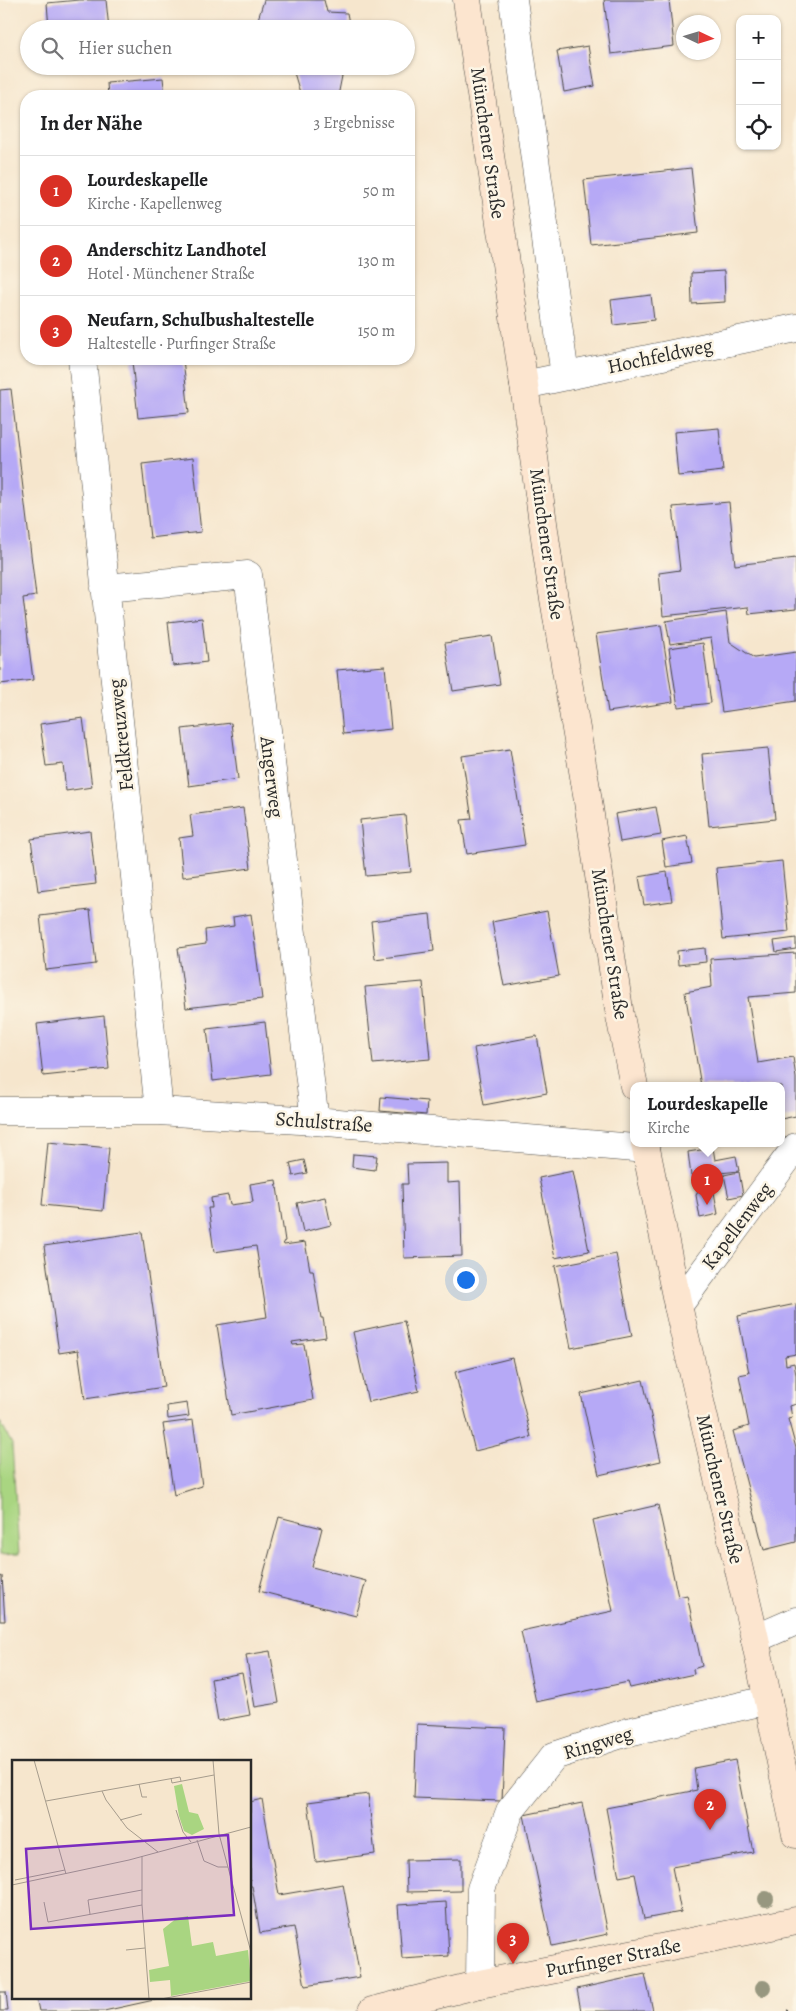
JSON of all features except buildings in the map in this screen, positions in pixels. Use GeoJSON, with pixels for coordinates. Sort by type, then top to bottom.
{"type":"FeatureCollection","features":[{"type":"Feature","properties":{"kind":"street","name":"Münchener Straße"},"geometry":{"type":"LineString","coordinates":[[467,0],[551,581],[586,788],[620,1016],[633,1082]]}},
{"type":"Feature","properties":{"kind":"street"},"geometry":{"type":"LineString","coordinates":[[513,0],[565,376]]}},
{"type":"Feature","properties":{"kind":"street","name":"Hochfeldweg"},"geometry":{"type":"LineString","coordinates":[[524,385],[796,328]]}},
{"type":"Feature","properties":{"kind":"street","name":"Feldkreuzweg"},"geometry":{"type":"LineString","coordinates":[[83,365],[159,1111]]}},
{"type":"Feature","properties":{"kind":"street","name":"Angerweg"},"geometry":{"type":"LineString","coordinates":[[105,588],[248,576],[315,1121]]}},
{"type":"Feature","properties":{"kind":"street","name":"Schulstraße"},"geometry":{"type":"LineString","coordinates":[[0,1111],[159,1111],[630,1145]]}},
{"type":"Feature","properties":{"kind":"street","name":"Münchener Straße"},"geometry":{"type":"LineString","coordinates":[[646,1147],[678,1306],[768,1700],[796,1834]]}},
{"type":"Feature","properties":{"kind":"street","name":"Kapellenweg"},"geometry":{"type":"LineString","coordinates":[[678,1306],[796,1147]]}},
{"type":"Feature","properties":{"kind":"street"},"geometry":{"type":"LineString","coordinates":[[754,1639],[796,1622]]}},
{"type":"Feature","properties":{"kind":"street","name":"Ringweg"},"geometry":{"type":"LineString","coordinates":[[480,1984],[481,1889],[510,1811],[554,1756],[628,1732],[768,1700]]}},
{"type":"Feature","properties":{"kind":"street","name":"Purfinger Straße"},"geometry":{"type":"LineString","coordinates":[[372,2011],[480,1984],[796,1921]]}},
{"type":"Feature","properties":{"kind":"green space"},"geometry":{"type":"Polygon","coordinates":[[[0,1422],[12,1444],[19,1554],[0,1555],[0,1422]]]}},
{"type":"Feature","properties":{"kind":"place","name":"Lourdeskapelle"},"geometry":{"type":"Point","coordinates":[707,1205]}},
{"type":"Feature","properties":{"kind":"place","name":"Anderschitz Landhotel"},"geometry":{"type":"Point","coordinates":[710,1830]}},
{"type":"Feature","properties":{"kind":"place","name":"Neufarn, Schulbushaltestelle"},"geometry":{"type":"Point","coordinates":[513,1964]}}]}
